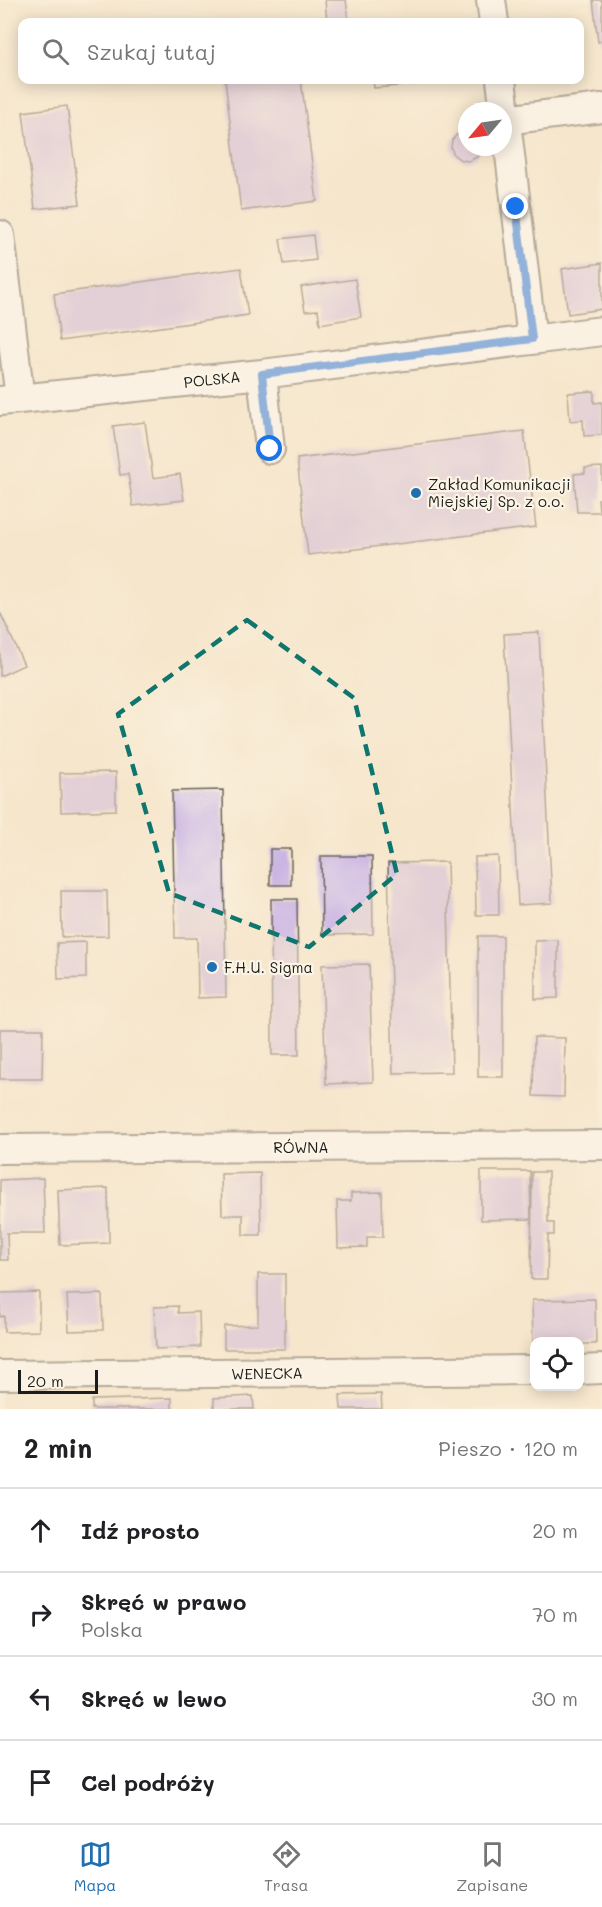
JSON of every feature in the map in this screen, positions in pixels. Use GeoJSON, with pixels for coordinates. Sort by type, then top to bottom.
{"type":"FeatureCollection","features":[{"type":"Feature","properties":{"kind":"street"},"geometry":{"type":"LineString","coordinates":[[491,0],[493,18]]}},
{"type":"Feature","properties":{"kind":"street"},"geometry":{"type":"LineString","coordinates":[[501,84],[503,102]]}},
{"type":"Feature","properties":{"kind":"street"},"geometry":{"type":"LineString","coordinates":[[512,119],[602,108]]}},
{"type":"Feature","properties":{"kind":"street"},"geometry":{"type":"LineString","coordinates":[[509,156],[532,339]]}},
{"type":"Feature","properties":{"kind":"street"},"geometry":{"type":"LineString","coordinates":[[0,235],[10,400]]}},
{"type":"Feature","properties":{"kind":"street","name":"POLSKA"},"geometry":{"type":"LineString","coordinates":[[10,400],[262,374],[602,331]]}},
{"type":"Feature","properties":{"kind":"street"},"geometry":{"type":"LineString","coordinates":[[262,374],[270,449]]}},
{"type":"Feature","properties":{"kind":"street","name":"RÓWNA"},"geometry":{"type":"LineString","coordinates":[[0,1149],[602,1145]]}},
{"type":"Feature","properties":{"kind":"street","name":"WENECKA"},"geometry":{"type":"LineString","coordinates":[[0,1375],[530,1370]]}},
{"type":"Feature","properties":{"kind":"street"},"geometry":{"type":"LineString","coordinates":[[584,1370],[602,1370]]}},
{"type":"Feature","properties":{"kind":"highlighted area"},"geometry":{"type":"Polygon","coordinates":[[[247,620],[354,698],[397,874],[309,947],[169,893],[118,714],[247,620]]]}},
{"type":"Feature","properties":{"kind":"building"},"geometry":{"type":"Polygon","coordinates":[[[325,0],[346,0],[348,18],[327,18],[325,0]]]}},
{"type":"Feature","properties":{"kind":"building"},"geometry":{"type":"Polygon","coordinates":[[[593,0],[602,0],[602,41],[598,42],[593,0]]]}},
{"type":"Feature","properties":{"kind":"building"},"geometry":{"type":"Polygon","coordinates":[[[225,84],[302,84],[317,201],[241,211],[225,84]]]}},
{"type":"Feature","properties":{"kind":"building"},"geometry":{"type":"Polygon","coordinates":[[[374,84],[420,84],[374,88],[374,84]]]}},
{"type":"Feature","properties":{"kind":"building"},"geometry":{"type":"Polygon","coordinates":[[[67,106],[80,204],[35,209],[23,112],[67,106]]]}},
{"type":"Feature","properties":{"kind":"building"},"geometry":{"type":"Polygon","coordinates":[[[458,133],[458,156],[477,157],[469,161],[461,160],[454,155],[451,148],[452,140],[458,133]]]}},
{"type":"Feature","properties":{"kind":"building"},"geometry":{"type":"Polygon","coordinates":[[[313,235],[316,260],[284,264],[280,239],[313,235]]]}},
{"type":"Feature","properties":{"kind":"building"},"geometry":{"type":"Polygon","coordinates":[[[602,263],[602,309],[568,314],[562,269],[602,263]]]}},
{"type":"Feature","properties":{"kind":"building"},"geometry":{"type":"Polygon","coordinates":[[[241,268],[248,315],[60,341],[54,294],[241,268]]]}},
{"type":"Feature","properties":{"kind":"building"},"geometry":{"type":"Polygon","coordinates":[[[355,279],[361,317],[320,324],[318,310],[305,311],[301,287],[355,279]]]}},
{"type":"Feature","properties":{"kind":"building"},"geometry":{"type":"Polygon","coordinates":[[[594,391],[594,403],[602,402],[602,435],[584,436],[583,420],[570,421],[568,393],[594,391]]]}},
{"type":"Feature","properties":{"kind":"building"},"geometry":{"type":"Polygon","coordinates":[[[145,422],[153,478],[180,474],[184,500],[133,506],[128,474],[120,475],[113,426],[145,422]]]}},
{"type":"Feature","properties":{"kind":"building","name":"Zakład Komunikacji Miejskiej Sp. z o.o."},"geometry":{"type":"Polygon","coordinates":[[[524,431],[536,527],[308,555],[297,459],[524,431]]]}},
{"type":"Feature","properties":{"kind":"building"},"geometry":{"type":"Polygon","coordinates":[[[602,467],[602,499],[598,499],[599,512],[577,512],[574,474],[585,473],[585,468],[602,467]]]}},
{"type":"Feature","properties":{"kind":"building"},"geometry":{"type":"Polygon","coordinates":[[[0,612],[24,665],[0,676],[0,612]]]}},
{"type":"Feature","properties":{"kind":"building"},"geometry":{"type":"Polygon","coordinates":[[[539,632],[552,903],[518,905],[504,634],[539,632]]]}},
{"type":"Feature","properties":{"kind":"building"},"geometry":{"type":"Polygon","coordinates":[[[116,772],[116,810],[61,812],[60,773],[116,772]]]}},
{"type":"Feature","properties":{"kind":"building"},"geometry":{"type":"Polygon","coordinates":[[[223,790],[226,997],[198,998],[197,938],[175,938],[172,791],[223,790]]]}},
{"type":"Feature","properties":{"kind":"building"},"geometry":{"type":"Polygon","coordinates":[[[270,849],[291,849],[291,885],[270,885],[270,849]]]}},
{"type":"Feature","properties":{"kind":"building"},"geometry":{"type":"Polygon","coordinates":[[[321,856],[372,856],[373,934],[322,935],[321,856]]]}},
{"type":"Feature","properties":{"kind":"building"},"geometry":{"type":"Polygon","coordinates":[[[498,856],[499,915],[476,915],[475,857],[498,856]]]}},
{"type":"Feature","properties":{"kind":"building"},"geometry":{"type":"Polygon","coordinates":[[[447,862],[452,1072],[393,1073],[388,863],[447,862]]]}},
{"type":"Feature","properties":{"kind":"building"},"geometry":{"type":"Polygon","coordinates":[[[61,891],[107,891],[108,936],[62,937],[61,891]]]}},
{"type":"Feature","properties":{"kind":"building"},"geometry":{"type":"Polygon","coordinates":[[[271,899],[297,899],[299,1055],[272,1055],[271,899]]]}},
{"type":"Feature","properties":{"kind":"building"},"geometry":{"type":"Polygon","coordinates":[[[478,936],[503,936],[503,1077],[478,1077],[478,936]]]}},
{"type":"Feature","properties":{"kind":"building"},"geometry":{"type":"Polygon","coordinates":[[[558,940],[558,998],[535,999],[535,941],[558,940]]]}},
{"type":"Feature","properties":{"kind":"building"},"geometry":{"type":"Polygon","coordinates":[[[86,942],[86,978],[58,979],[57,943],[86,942]]]}},
{"type":"Feature","properties":{"kind":"building"},"geometry":{"type":"Polygon","coordinates":[[[369,964],[373,1082],[326,1084],[322,965],[369,964]]]}},
{"type":"Feature","properties":{"kind":"building"},"geometry":{"type":"Polygon","coordinates":[[[0,1029],[43,1029],[42,1079],[0,1079],[0,1029]]]}},
{"type":"Feature","properties":{"kind":"building"},"geometry":{"type":"Polygon","coordinates":[[[534,1037],[565,1038],[564,1097],[533,1096],[534,1037]]]}},
{"type":"Feature","properties":{"kind":"building"},"geometry":{"type":"Polygon","coordinates":[[[481,1171],[530,1171],[531,1219],[481,1220],[481,1171]]]}},
{"type":"Feature","properties":{"kind":"building"},"geometry":{"type":"Polygon","coordinates":[[[532,1172],[548,1172],[548,1223],[554,1223],[554,1235],[548,1235],[547,1279],[531,1279],[532,1172]]]}},
{"type":"Feature","properties":{"kind":"building"},"geometry":{"type":"Polygon","coordinates":[[[260,1173],[261,1235],[243,1235],[243,1215],[222,1215],[221,1174],[260,1173]]]}},
{"type":"Feature","properties":{"kind":"building"},"geometry":{"type":"Polygon","coordinates":[[[43,1178],[45,1233],[7,1233],[8,1260],[0,1260],[0,1180],[43,1178]]]}},
{"type":"Feature","properties":{"kind":"building"},"geometry":{"type":"Polygon","coordinates":[[[108,1188],[109,1243],[60,1245],[58,1190],[108,1188]]]}},
{"type":"Feature","properties":{"kind":"building"},"geometry":{"type":"Polygon","coordinates":[[[382,1192],[383,1237],[367,1237],[367,1247],[338,1248],[337,1201],[351,1201],[351,1193],[382,1192]]]}},
{"type":"Feature","properties":{"kind":"building"},"geometry":{"type":"Polygon","coordinates":[[[258,1274],[285,1274],[285,1349],[224,1349],[224,1326],[258,1325],[258,1274]]]}},
{"type":"Feature","properties":{"kind":"building"},"geometry":{"type":"Polygon","coordinates":[[[39,1292],[39,1331],[4,1332],[4,1316],[0,1317],[0,1293],[39,1292]]]}},
{"type":"Feature","properties":{"kind":"building"},"geometry":{"type":"Polygon","coordinates":[[[102,1294],[103,1330],[69,1331],[67,1295],[102,1294]]]}},
{"type":"Feature","properties":{"kind":"building"},"geometry":{"type":"Polygon","coordinates":[[[595,1299],[596,1344],[584,1344],[584,1337],[533,1337],[532,1300],[595,1299]]]}},
{"type":"Feature","properties":{"kind":"building"},"geometry":{"type":"Polygon","coordinates":[[[178,1306],[178,1313],[199,1312],[200,1347],[156,1349],[154,1307],[178,1306]]]}},
{"type":"Feature","properties":{"kind":"building"},"geometry":{"type":"Polygon","coordinates":[[[381,1394],[382,1409],[341,1409],[340,1395],[381,1394]]]}},
{"type":"Feature","properties":{"kind":"building"},"geometry":{"type":"Polygon","coordinates":[[[253,1396],[254,1409],[214,1409],[214,1398],[253,1396]]]}},
{"type":"Feature","properties":{"kind":"building"},"geometry":{"type":"Polygon","coordinates":[[[172,1398],[172,1409],[92,1409],[92,1400],[172,1398]]]}},
{"type":"Feature","properties":{"kind":"place","name":"Zakład Komunikacji Miejskiej Sp. z o.o."},"geometry":{"type":"Point","coordinates":[416,493]}},
{"type":"Feature","properties":{"kind":"place","name":"F.H.U. Sigma"},"geometry":{"type":"Point","coordinates":[212,967]}},
{"type":"Feature","properties":{"kind":"route"},"geometry":{"type":"LineString","coordinates":[[270,449],[262,374],[532,339],[516,207]]}}]}
